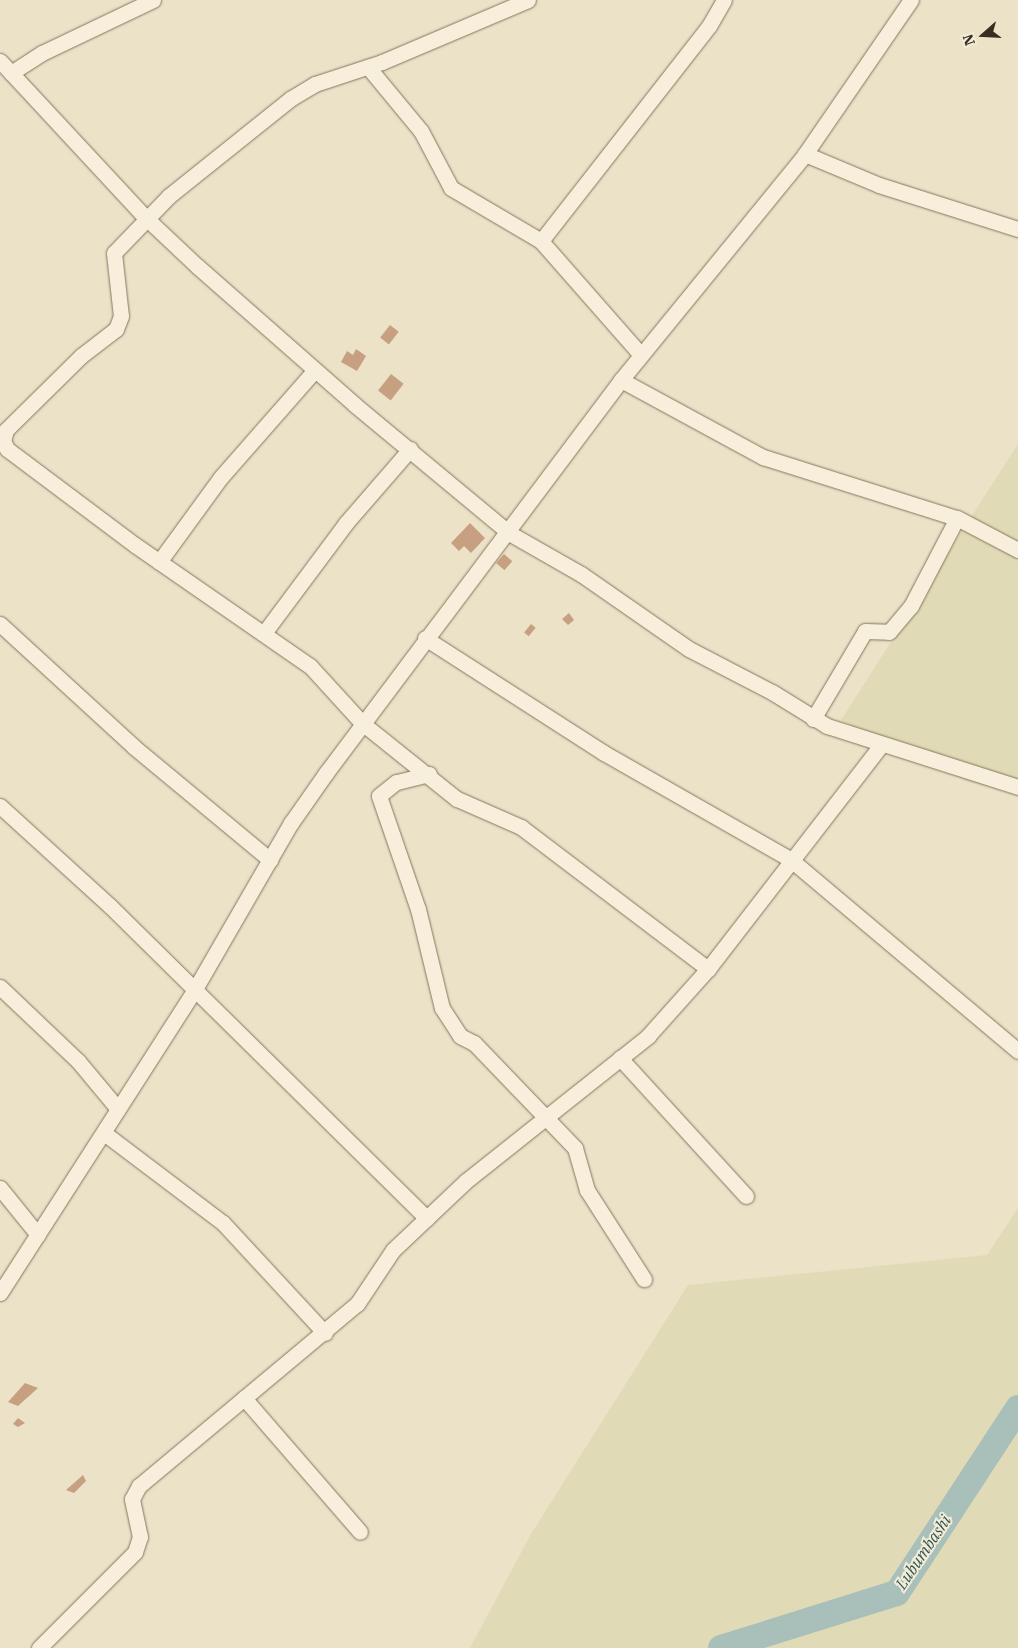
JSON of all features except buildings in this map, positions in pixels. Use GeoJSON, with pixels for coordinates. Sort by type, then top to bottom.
{"type":"FeatureCollection","features":[{"type":"Feature","properties":{"kind":"street"},"geometry":{"type":"LineString","coordinates":[[11,73],[42,53],[153,0]]}},
{"type":"Feature","properties":{"kind":"street"},"geometry":{"type":"LineString","coordinates":[[528,0],[368,67],[315,84],[290,99],[145,217],[114,253],[120,316],[116,329],[81,356],[6,430],[1,441],[7,449],[159,562],[310,666],[362,723],[429,774],[457,799],[520,827],[708,969]]}},
{"type":"Feature","properties":{"kind":"street"},"geometry":{"type":"LineString","coordinates":[[541,241],[709,26],[724,0]]}},
{"type":"Feature","properties":{"kind":"street"},"geometry":{"type":"LineString","coordinates":[[0,1293],[195,989],[291,823],[425,638],[509,533],[621,380],[805,154],[911,0]]}},
{"type":"Feature","properties":{"kind":"street"},"geometry":{"type":"LineString","coordinates":[[0,61],[145,217],[315,370],[509,533],[580,574],[689,649],[772,692],[813,718],[842,733],[1018,787]]}},
{"type":"Feature","properties":{"kind":"street"},"geometry":{"type":"LineString","coordinates":[[368,67],[421,131],[451,188],[541,241],[641,355]]}},
{"type":"Feature","properties":{"kind":"street"},"geometry":{"type":"LineString","coordinates":[[805,154],[879,185],[1018,229]]}},
{"type":"Feature","properties":{"kind":"street"},"geometry":{"type":"LineString","coordinates":[[159,562],[221,477],[315,370]]}},
{"type":"Feature","properties":{"kind":"street"},"geometry":{"type":"LineString","coordinates":[[621,380],[763,457],[957,518],[1018,550]]}},
{"type":"Feature","properties":{"kind":"street"},"geometry":{"type":"LineString","coordinates":[[264,633],[346,523],[410,449]]}},
{"type":"Feature","properties":{"kind":"street"},"geometry":{"type":"LineString","coordinates":[[813,718],[865,631],[890,632],[910,606],[957,518]]}},
{"type":"Feature","properties":{"kind":"street"},"geometry":{"type":"LineString","coordinates":[[0,624],[134,747],[270,860]]}},
{"type":"Feature","properties":{"kind":"street"},"geometry":{"type":"LineString","coordinates":[[425,638],[604,753],[790,859],[1018,1051]]}},
{"type":"Feature","properties":{"kind":"street"},"geometry":{"type":"LineString","coordinates":[[39,1648],[135,1552],[140,1537],[132,1499],[139,1486],[325,1333],[357,1304],[392,1250],[504,1148],[525,1137],[542,1118],[648,1036],[708,969],[790,859],[882,744]]}},
{"type":"Feature","properties":{"kind":"street"},"geometry":{"type":"LineString","coordinates":[[429,774],[396,782],[379,796],[418,909],[442,1008],[460,1036],[474,1043],[542,1118],[575,1148],[590,1196],[644,1279]]}},
{"type":"Feature","properties":{"kind":"street"},"geometry":{"type":"LineString","coordinates":[[0,806],[52,850],[427,1219]]}},
{"type":"Feature","properties":{"kind":"street"},"geometry":{"type":"LineString","coordinates":[[0,986],[78,1061],[118,1109]]}},
{"type":"Feature","properties":{"kind":"street"},"geometry":{"type":"LineString","coordinates":[[620,1058],[746,1196]]}},
{"type":"Feature","properties":{"kind":"street"},"geometry":{"type":"LineString","coordinates":[[104,1133],[223,1223],[325,1333]]}},
{"type":"Feature","properties":{"kind":"street"},"geometry":{"type":"LineString","coordinates":[[0,1188],[38,1235]]}},
{"type":"Feature","properties":{"kind":"street"},"geometry":{"type":"LineString","coordinates":[[244,1398],[360,1532]]}},
{"type":"Feature","properties":{"kind":"shaded area"},"geometry":{"type":"Polygon","coordinates":[[[1018,444],[1018,791],[969,782],[841,720],[1018,444]]]}},
{"type":"Feature","properties":{"kind":"shaded area"},"geometry":{"type":"Polygon","coordinates":[[[1018,1208],[1018,1648],[470,1648],[531,1534],[688,1285],[987,1255],[1018,1208]]]}},
{"type":"Feature","properties":{"kind":"waterway","name":"Lubumbashi"},"geometry":{"type":"LineString","coordinates":[[721,1648],[897,1593],[1018,1408]]}}]}
